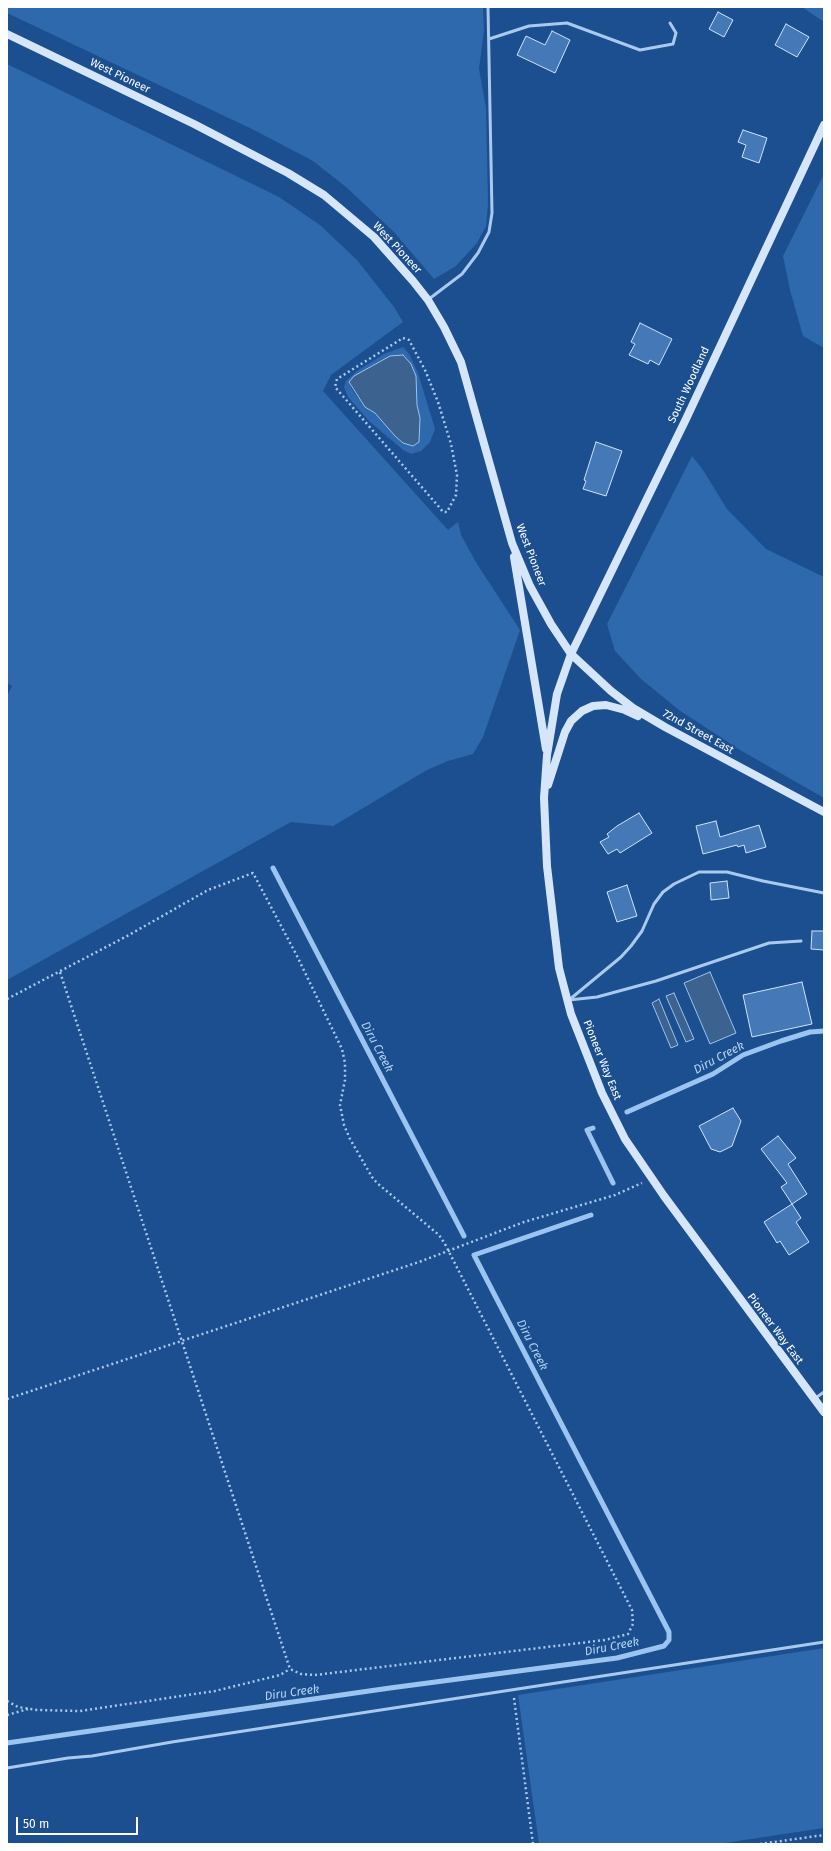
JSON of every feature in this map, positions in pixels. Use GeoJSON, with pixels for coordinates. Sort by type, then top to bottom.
{"type":"FeatureCollection","features":[{"type":"Feature","properties":{"kind":"main road","name":"West Pioneer"},"geometry":{"type":"LineString","coordinates":[[7,34],[246,150],[324,195],[374,237],[428,300],[444,327],[460,362],[512,542],[533,592],[551,624],[572,654]]}},
{"type":"Feature","properties":{"kind":"main road","name":"South Woodland"},"geometry":{"type":"LineString","coordinates":[[572,654],[682,426],[824,125]]}},
{"type":"Feature","properties":{"kind":"main road"},"geometry":{"type":"LineString","coordinates":[[512,542],[547,755]]}},
{"type":"Feature","properties":{"kind":"main road","name":"72nd Street East"},"geometry":{"type":"LineString","coordinates":[[572,654],[611,691],[633,708],[665,727],[824,812]]}},
{"type":"Feature","properties":{"kind":"main road","name":"Pioneer Way East"},"geometry":{"type":"LineString","coordinates":[[572,654],[557,694],[547,755],[544,798],[546,858],[553,929],[559,968],[568,1001],[602,1093],[625,1139],[720,1274],[824,1412]]}},
{"type":"Feature","properties":{"kind":"main road"},"geometry":{"type":"LineString","coordinates":[[544,798],[565,732],[571,721],[582,711],[593,706],[606,705],[625,710],[665,727]]}},
{"type":"Feature","properties":{"kind":"lane"},"geometry":{"type":"LineString","coordinates":[[428,300],[462,274],[478,253],[489,232],[492,213],[488,7]]}},
{"type":"Feature","properties":{"kind":"lane"},"geometry":{"type":"LineString","coordinates":[[489,39],[529,26],[567,23],[640,50],[673,44],[676,33],[670,23]]}},
{"type":"Feature","properties":{"kind":"lane"},"geometry":{"type":"LineString","coordinates":[[568,1001],[621,957],[631,946],[642,930],[654,904],[663,892],[674,884],[699,872],[727,872],[824,893]]}},
{"type":"Feature","properties":{"kind":"lane"},"geometry":{"type":"LineString","coordinates":[[568,1001],[597,997],[656,981],[769,943],[801,941]]}},
{"type":"Feature","properties":{"kind":"lane"},"geometry":{"type":"LineString","coordinates":[[814,1399],[824,1392]]}},
{"type":"Feature","properties":{"kind":"lane"},"geometry":{"type":"LineString","coordinates":[[7,1768],[824,1642]]}},
{"type":"Feature","properties":{"kind":"path"},"geometry":{"type":"LineString","coordinates":[[403,338],[407,338],[424,370],[438,402],[450,444],[457,475],[456,495],[447,512],[444,512],[439,507],[335,387],[337,379],[403,338]]}},
{"type":"Feature","properties":{"kind":"path"},"geometry":{"type":"LineString","coordinates":[[7,999],[129,935],[208,890],[253,873],[297,956],[342,1049],[345,1063],[345,1080],[340,1105],[344,1125],[350,1139],[372,1177],[384,1189],[438,1234],[448,1251],[632,1610],[634,1617],[632,1628],[628,1634],[606,1640],[315,1675],[301,1674],[290,1669],[60,972]]}},
{"type":"Feature","properties":{"kind":"path"},"geometry":{"type":"LineString","coordinates":[[7,1399],[448,1251],[524,1222],[615,1195],[652,1179]]}},
{"type":"Feature","properties":{"kind":"path"},"geometry":{"type":"LineString","coordinates":[[7,1701],[29,1709],[65,1712],[80,1711],[216,1691],[280,1675],[290,1669]]}},
{"type":"Feature","properties":{"kind":"path"},"geometry":{"type":"LineString","coordinates":[[514,1691],[533,1844]]}},
{"type":"Feature","properties":{"kind":"path"},"geometry":{"type":"LineString","coordinates":[[7,1714],[29,1709]]}},
{"type":"Feature","properties":{"kind":"path"},"geometry":{"type":"LineString","coordinates":[[760,1844],[824,1835]]}},
{"type":"Feature","properties":{"kind":"shaded area"},"geometry":{"type":"Polygon","coordinates":[[[7,7],[483,7],[484,30],[479,69],[486,108],[488,204],[486,226],[477,243],[456,266],[434,279],[394,232],[346,187],[313,161],[254,130],[7,13],[7,7]]]}},
{"type":"Feature","properties":{"kind":"shaded area"},"geometry":{"type":"Polygon","coordinates":[[[802,7],[824,7],[824,22],[802,7]]]}},
{"type":"Feature","properties":{"kind":"shaded area"},"geometry":{"type":"Polygon","coordinates":[[[7,64],[279,197],[320,225],[357,260],[394,307],[403,322],[331,375],[323,391],[448,530],[458,522],[461,535],[477,564],[520,630],[483,737],[473,754],[448,761],[427,770],[333,826],[291,822],[7,980],[7,696],[12,686],[7,683],[7,64]]]}},
{"type":"Feature","properties":{"kind":"shaded area"},"geometry":{"type":"Polygon","coordinates":[[[824,174],[824,348],[803,336],[790,290],[783,256],[824,174]]]}},
{"type":"Feature","properties":{"kind":"shaded area"},"geometry":{"type":"Polygon","coordinates":[[[403,347],[409,354],[418,373],[435,429],[430,442],[421,451],[411,454],[403,450],[369,421],[348,397],[344,387],[346,381],[357,371],[384,354],[403,347]],[[375,364],[349,383],[365,407],[375,413],[403,443],[419,442],[420,418],[417,405],[416,376],[375,364]]]}},
{"type":"Feature","properties":{"kind":"shaded area"},"geometry":{"type":"Polygon","coordinates":[[[403,355],[411,364],[416,376],[417,405],[420,418],[419,442],[413,446],[403,443],[375,413],[365,407],[349,382],[354,376],[390,356],[403,355]]]}},
{"type":"Feature","properties":{"kind":"shaded area"},"geometry":{"type":"Polygon","coordinates":[[[692,456],[703,470],[727,509],[766,549],[824,577],[824,798],[740,750],[679,710],[641,679],[615,651],[607,624],[692,456]]]}},
{"type":"Feature","properties":{"kind":"shaded area"},"geometry":{"type":"Polygon","coordinates":[[[710,972],[736,1033],[710,1044],[684,983],[710,972]]]}},
{"type":"Feature","properties":{"kind":"shaded area"},"geometry":{"type":"Polygon","coordinates":[[[674,993],[694,1039],[686,1042],[666,996],[674,993]]]}},
{"type":"Feature","properties":{"kind":"shaded area"},"geometry":{"type":"Polygon","coordinates":[[[659,999],[678,1045],[671,1048],[652,1003],[659,999]]]}},
{"type":"Feature","properties":{"kind":"shaded area"},"geometry":{"type":"Polygon","coordinates":[[[824,1648],[824,1828],[718,1844],[539,1844],[518,1695],[824,1648]]]}},
{"type":"Feature","properties":{"kind":"building"},"geometry":{"type":"Polygon","coordinates":[[[718,12],[733,20],[724,37],[709,29],[718,12]]]}},
{"type":"Feature","properties":{"kind":"building"},"geometry":{"type":"Polygon","coordinates":[[[786,24],[809,37],[797,57],[775,45],[786,24]]]}},
{"type":"Feature","properties":{"kind":"building"},"geometry":{"type":"Polygon","coordinates":[[[552,31],[570,40],[555,73],[517,55],[526,36],[545,45],[552,31]]]}},
{"type":"Feature","properties":{"kind":"building"},"geometry":{"type":"Polygon","coordinates":[[[743,130],[767,138],[759,163],[742,157],[746,145],[738,142],[743,130]]]}},
{"type":"Feature","properties":{"kind":"building"},"geometry":{"type":"Polygon","coordinates":[[[640,323],[672,339],[659,365],[650,360],[648,364],[629,355],[635,344],[631,342],[640,323]]]}},
{"type":"Feature","properties":{"kind":"building"},"geometry":{"type":"Polygon","coordinates":[[[596,442],[622,451],[606,496],[583,489],[586,481],[584,480],[596,442]]]}},
{"type":"Feature","properties":{"kind":"building"},"geometry":{"type":"Polygon","coordinates":[[[639,813],[652,833],[620,853],[617,849],[608,854],[600,842],[609,837],[607,834],[617,826],[639,813]]]}},
{"type":"Feature","properties":{"kind":"building"},"geometry":{"type":"Polygon","coordinates":[[[716,821],[720,837],[759,825],[766,847],[746,853],[744,845],[738,847],[737,845],[703,854],[696,826],[716,821]]]}},
{"type":"Feature","properties":{"kind":"building"},"geometry":{"type":"Polygon","coordinates":[[[727,881],[729,898],[711,900],[710,883],[727,881]]]}},
{"type":"Feature","properties":{"kind":"building"},"geometry":{"type":"Polygon","coordinates":[[[627,885],[637,916],[617,922],[607,892],[627,885]]]}},
{"type":"Feature","properties":{"kind":"building"},"geometry":{"type":"Polygon","coordinates":[[[812,931],[824,931],[824,950],[811,949],[812,931]]]}},
{"type":"Feature","properties":{"kind":"building"},"geometry":{"type":"Polygon","coordinates":[[[802,982],[812,1024],[752,1037],[743,995],[802,982]]]}},
{"type":"Feature","properties":{"kind":"building"},"geometry":{"type":"Polygon","coordinates":[[[733,1108],[741,1121],[732,1146],[720,1152],[711,1149],[699,1126],[733,1108]]]}},
{"type":"Feature","properties":{"kind":"building"},"geometry":{"type":"Polygon","coordinates":[[[778,1136],[796,1158],[788,1164],[807,1194],[792,1204],[781,1187],[787,1183],[761,1149],[778,1136]]]}},
{"type":"Feature","properties":{"kind":"building"},"geometry":{"type":"Polygon","coordinates":[[[792,1204],[801,1218],[796,1222],[809,1242],[789,1255],[780,1241],[777,1243],[764,1222],[792,1204]]]}},
{"type":"Feature","properties":{"kind":"waterway","name":"Diru Creek"},"geometry":{"type":"LineString","coordinates":[[273,868],[464,1236]]}},
{"type":"Feature","properties":{"kind":"waterway","name":"Diru Creek"},"geometry":{"type":"LineString","coordinates":[[627,1112],[713,1074],[743,1055],[810,1032],[824,1031]]}},
{"type":"Feature","properties":{"kind":"waterway","name":"Diru Creek"},"geometry":{"type":"LineString","coordinates":[[593,1128],[587,1130],[613,1183]]}},
{"type":"Feature","properties":{"kind":"waterway","name":"Diru Creek"},"geometry":{"type":"LineString","coordinates":[[7,1743],[390,1688],[617,1658],[664,1646],[669,1640],[669,1632],[474,1255],[591,1215]]}}]}
